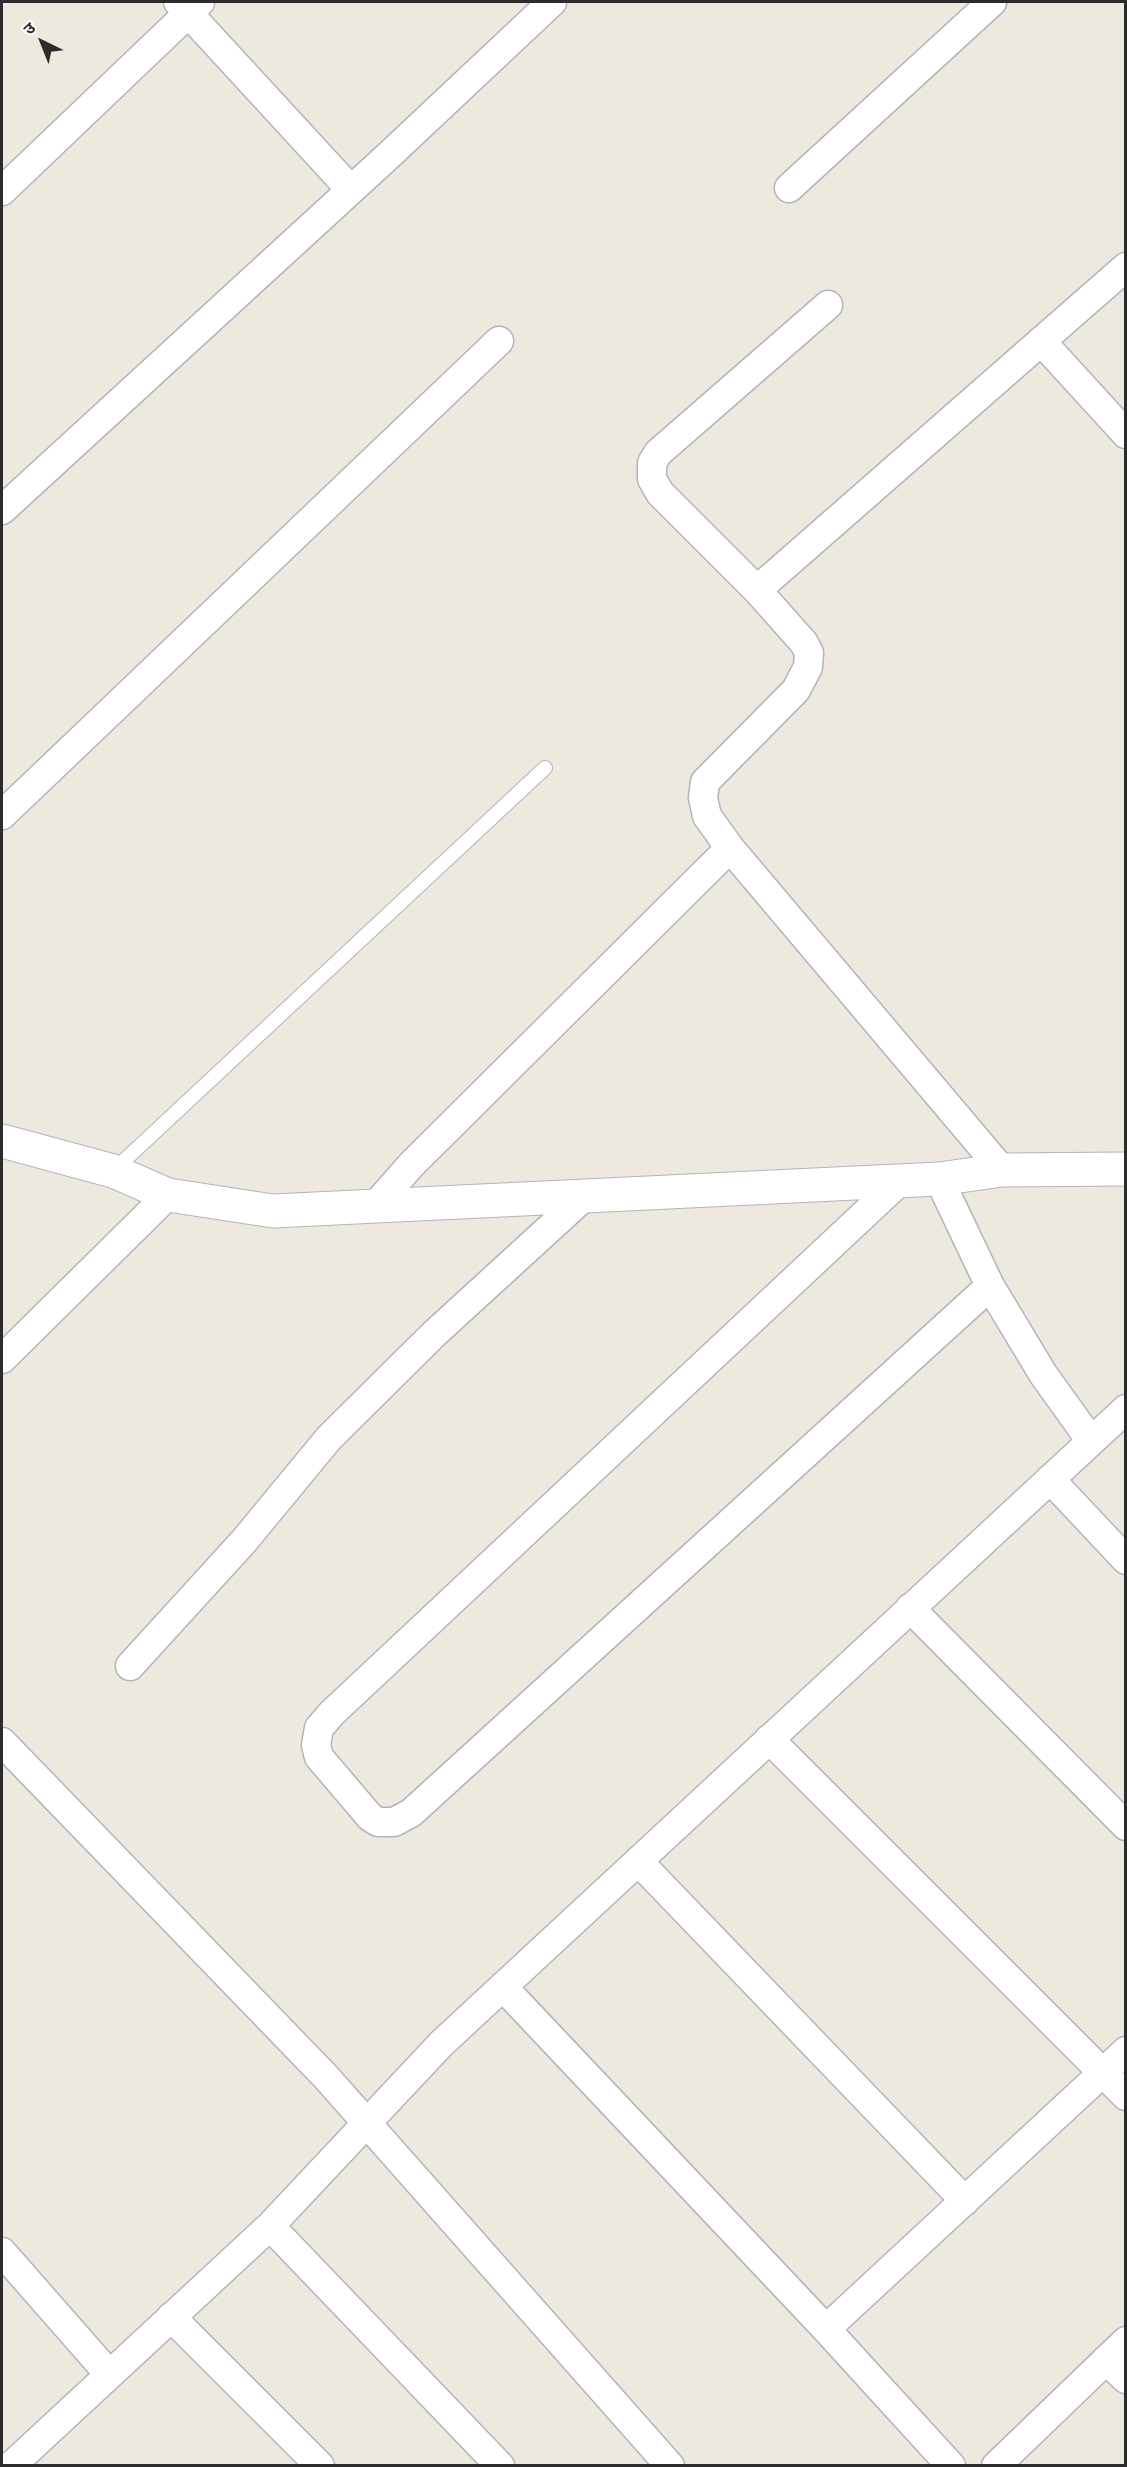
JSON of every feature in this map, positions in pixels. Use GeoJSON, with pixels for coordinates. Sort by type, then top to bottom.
{"type":"FeatureCollection","features":[{"type":"Feature","properties":{"kind":"street"},"geometry":{"type":"LineString","coordinates":[[2,510],[552,2]]}},
{"type":"Feature","properties":{"kind":"street"},"geometry":{"type":"LineString","coordinates":[[789,188],[992,2]]}},
{"type":"Feature","properties":{"kind":"street"},"geometry":{"type":"LineString","coordinates":[[2,191],[188,5],[351,190]]}},
{"type":"Feature","properties":{"kind":"street"},"geometry":{"type":"LineString","coordinates":[[757,590],[1125,267]]}},
{"type":"Feature","properties":{"kind":"street"},"geometry":{"type":"LineString","coordinates":[[828,305],[658,453],[652,463],[652,479],[660,493],[757,590],[804,643],[809,653],[808,667],[796,690],[705,783],[703,798],[707,816],[730,848],[1002,1170]]}},
{"type":"Feature","properties":{"kind":"street"},"geometry":{"type":"LineString","coordinates":[[2,815],[499,341]]}},
{"type":"Feature","properties":{"kind":"street"},"geometry":{"type":"LineString","coordinates":[[1041,341],[1125,434]]}},
{"type":"Feature","properties":{"kind":"street"},"geometry":{"type":"LineString","coordinates":[[375,1206],[411,1165],[730,848]]}},
{"type":"Feature","properties":{"kind":"street"},"geometry":{"type":"LineString","coordinates":[[2,1141],[113,1171],[168,1195],[273,1212],[939,1179],[1002,1170],[1125,1169]]}},
{"type":"Feature","properties":{"kind":"street"},"geometry":{"type":"LineString","coordinates":[[939,1179],[990,1286],[1043,1374],[1090,1441]]}},
{"type":"Feature","properties":{"kind":"street"},"geometry":{"type":"LineString","coordinates":[[900,1181],[325,1720],[319,1728],[316,1745],[319,1757],[370,1817],[378,1822],[394,1822],[411,1813],[990,1286]]}},
{"type":"Feature","properties":{"kind":"street"},"geometry":{"type":"LineString","coordinates":[[2,1359],[168,1195]]}},
{"type":"Feature","properties":{"kind":"street"},"geometry":{"type":"LineString","coordinates":[[130,1666],[244,1541],[329,1438],[435,1334],[586,1195]]}},
{"type":"Feature","properties":{"kind":"street"},"geometry":{"type":"LineString","coordinates":[[11,2466],[270,2226],[442,2043],[1125,1408]]}},
{"type":"Feature","properties":{"kind":"street"},"geometry":{"type":"LineString","coordinates":[[1050,1479],[1125,1560]]}},
{"type":"Feature","properties":{"kind":"street"},"geometry":{"type":"LineString","coordinates":[[910,1608],[1125,1826]]}},
{"type":"Feature","properties":{"kind":"street"},"geometry":{"type":"LineString","coordinates":[[769,1739],[1125,2096]]}},
{"type":"Feature","properties":{"kind":"street"},"geometry":{"type":"LineString","coordinates":[[2,1742],[326,2077],[670,2466]]}},
{"type":"Feature","properties":{"kind":"street"},"geometry":{"type":"LineString","coordinates":[[638,1861],[965,2201]]}},
{"type":"Feature","properties":{"kind":"street"},"geometry":{"type":"LineString","coordinates":[[503,1987],[826,2329],[951,2466]]}},
{"type":"Feature","properties":{"kind":"street"},"geometry":{"type":"LineString","coordinates":[[826,2329],[1125,2051]]}},
{"type":"Feature","properties":{"kind":"street"},"geometry":{"type":"LineString","coordinates":[[270,2226],[500,2466]]}},
{"type":"Feature","properties":{"kind":"street"},"geometry":{"type":"LineString","coordinates":[[2,2252],[110,2374]]}},
{"type":"Feature","properties":{"kind":"street"},"geometry":{"type":"LineString","coordinates":[[171,2317],[320,2466]]}},
{"type":"Feature","properties":{"kind":"street"},"geometry":{"type":"LineString","coordinates":[[996,2466],[1119,2360]]}},
{"type":"Feature","properties":{"kind":"lane"},"geometry":{"type":"LineString","coordinates":[[113,1171],[545,768]]}}]}
